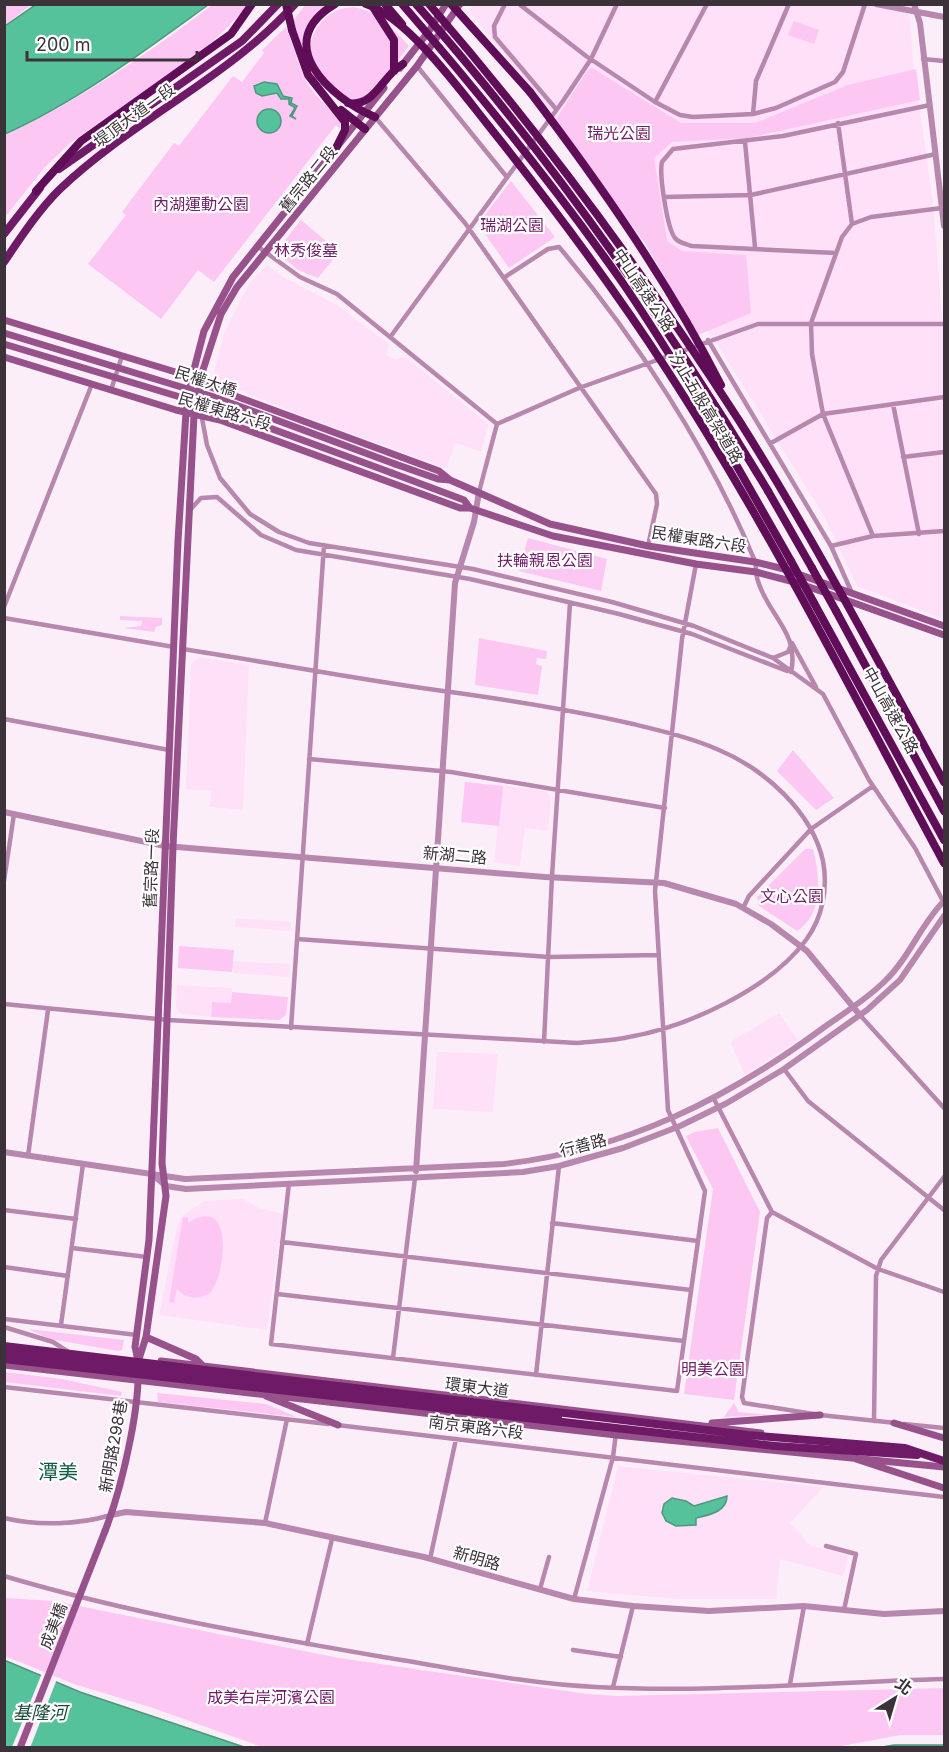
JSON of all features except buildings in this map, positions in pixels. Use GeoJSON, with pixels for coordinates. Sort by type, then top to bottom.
{"type":"FeatureCollection","features":[{"type":"Feature","properties":{"kind":"highway"},"geometry":{"type":"LineString","coordinates":[[36,191],[81,141],[231,34],[252,4]]}},
{"type":"Feature","properties":{"kind":"highway","name":"堤頂大道一段"},"geometry":{"type":"LineString","coordinates":[[4,234],[36,191],[87,148],[242,41],[278,4]]}},
{"type":"Feature","properties":{"kind":"highway"},"geometry":{"type":"LineString","coordinates":[[285,4],[304,68],[317,89],[343,117],[345,126],[336,148]]}},
{"type":"Feature","properties":{"kind":"highway","name":"堤頂大道一段"},"geometry":{"type":"LineString","coordinates":[[4,262],[37,215],[80,171],[228,66],[256,44],[295,4]]}},
{"type":"Feature","properties":{"kind":"highway"},"geometry":{"type":"LineString","coordinates":[[335,4],[317,18],[311,27],[307,45],[312,65],[328,89],[364,113],[375,117]]}},
{"type":"Feature","properties":{"kind":"highway"},"geometry":{"type":"LineString","coordinates":[[368,4],[383,12],[419,43]]}},
{"type":"Feature","properties":{"kind":"highway"},"geometry":{"type":"LineString","coordinates":[[368,4],[394,40],[394,70]]}},
{"type":"Feature","properties":{"kind":"highway","name":"汐止五股高架道路"},"geometry":{"type":"LineString","coordinates":[[385,4],[484,120],[589,257],[668,372],[723,463],[945,863]]}},
{"type":"Feature","properties":{"kind":"highway","name":"中山高速公路"},"geometry":{"type":"LineString","coordinates":[[402,4],[496,116],[603,255],[649,321],[718,433],[945,840]]}},
{"type":"Feature","properties":{"kind":"highway","name":"中山高速公路"},"geometry":{"type":"LineString","coordinates":[[416,4],[505,109],[599,232],[714,402],[812,568],[945,811]]}},
{"type":"Feature","properties":{"kind":"highway","name":"汐止五股高架道路"},"geometry":{"type":"LineString","coordinates":[[429,4],[581,191],[657,297],[740,423],[822,559],[945,782]]}},
{"type":"Feature","properties":{"kind":"highway"},"geometry":{"type":"LineString","coordinates":[[456,7],[530,92],[596,180],[696,337],[740,423]]}},
{"type":"Feature","properties":{"kind":"highway"},"geometry":{"type":"LineString","coordinates":[[348,103],[360,103],[372,96],[394,70],[403,64]]}},
{"type":"Feature","properties":{"kind":"highway"},"geometry":{"type":"LineString","coordinates":[[331,103],[365,129]]}},
{"type":"Feature","properties":{"kind":"highway","name":"環東大道"},"geometry":{"type":"LineString","coordinates":[[4,1345],[748,1435],[905,1448],[945,1462]]}},
{"type":"Feature","properties":{"kind":"highway"},"geometry":{"type":"LineString","coordinates":[[4,1353],[558,1417],[588,1426]]}},
{"type":"Feature","properties":{"kind":"highway","name":"環東大道"},"geometry":{"type":"LineString","coordinates":[[4,1359],[775,1446],[916,1454],[945,1462]]}},
{"type":"Feature","properties":{"kind":"highway"},"geometry":{"type":"LineString","coordinates":[[279,1375],[300,1386]]}},
{"type":"Feature","properties":{"kind":"highway"},"geometry":{"type":"LineString","coordinates":[[558,1417],[586,1414]]}},
{"type":"Feature","properties":{"kind":"main road","name":"舊宗路二段"},"geometry":{"type":"LineString","coordinates":[[192,377],[204,331],[233,277],[403,64],[446,4]]}},
{"type":"Feature","properties":{"kind":"main road","name":"舊宗路二段"},"geometry":{"type":"LineString","coordinates":[[200,383],[221,314],[237,287],[417,66],[456,7]]}},
{"type":"Feature","properties":{"kind":"main road","name":"民權東路六段"},"geometry":{"type":"LineString","coordinates":[[4,320],[192,377],[200,383],[244,400],[439,471],[450,480],[479,492],[512,510],[550,524],[648,546],[755,562],[818,580],[852,595],[945,626]]}},
{"type":"Feature","properties":{"kind":"main road","name":"民權大橋"},"geometry":{"type":"LineString","coordinates":[[4,333],[183,387],[395,464]]}},
{"type":"Feature","properties":{"kind":"main road","name":"民權大橋"},"geometry":{"type":"LineString","coordinates":[[4,344],[210,406],[392,473]]}},
{"type":"Feature","properties":{"kind":"main road","name":"民權東路六段"},"geometry":{"type":"LineString","coordinates":[[4,357],[236,425],[460,508],[473,509],[553,536],[696,564],[756,572],[824,591],[945,635]]}},
{"type":"Feature","properties":{"kind":"main road","name":"舊宗路一段"},"geometry":{"type":"LineString","coordinates":[[139,1359],[135,1347],[147,1257],[152,1173],[178,648],[186,412],[192,377]]}},
{"type":"Feature","properties":{"kind":"main road","name":"舊宗路一段"},"geometry":{"type":"LineString","coordinates":[[137,1381],[139,1359],[146,1337],[161,1247],[166,1186],[162,1163],[168,1020],[170,750],[200,383]]}},
{"type":"Feature","properties":{"kind":"main road","name":"民權東路六段"},"geometry":{"type":"LineString","coordinates":[[395,464],[438,479],[450,480]]}},
{"type":"Feature","properties":{"kind":"main road","name":"民權東路六段"},"geometry":{"type":"LineString","coordinates":[[392,473],[464,500],[473,509]]}},
{"type":"Feature","properties":{"kind":"main road"},"geometry":{"type":"LineString","coordinates":[[146,1337],[196,1359],[203,1366]]}},
{"type":"Feature","properties":{"kind":"main road","name":"南京東路六段"},"geometry":{"type":"LineString","coordinates":[[4,1345],[703,1424],[834,1446],[900,1452],[945,1462]]}},
{"type":"Feature","properties":{"kind":"main road","name":"南京東路六段"},"geometry":{"type":"LineString","coordinates":[[4,1365],[616,1435],[854,1458],[945,1462]]}},
{"type":"Feature","properties":{"kind":"main road","name":"新明路298巷"},"geometry":{"type":"LineString","coordinates":[[111,1515],[117,1499],[137,1381]]}},
{"type":"Feature","properties":{"kind":"main road"},"geometry":{"type":"LineString","coordinates":[[264,1395],[338,1425]]}},
{"type":"Feature","properties":{"kind":"main road"},"geometry":{"type":"LineString","coordinates":[[476,1418],[478,1397]]}},
{"type":"Feature","properties":{"kind":"main road"},"geometry":{"type":"LineString","coordinates":[[703,1424],[820,1415]]}},
{"type":"Feature","properties":{"kind":"main road"},"geometry":{"type":"LineString","coordinates":[[894,1423],[945,1438]]}},
{"type":"Feature","properties":{"kind":"main road"},"geometry":{"type":"LineString","coordinates":[[854,1458],[945,1488]]}},
{"type":"Feature","properties":{"kind":"main road","name":"成美橋"},"geometry":{"type":"LineString","coordinates":[[20,1748],[111,1515]]}},
{"type":"Feature","properties":{"kind":"street"},"geometry":{"type":"LineString","coordinates":[[505,4],[494,26],[495,37],[556,109]]}},
{"type":"Feature","properties":{"kind":"street"},"geometry":{"type":"LineString","coordinates":[[519,4],[591,59],[680,115],[693,117],[753,114],[776,108],[840,78],[865,4]]}},
{"type":"Feature","properties":{"kind":"street"},"geometry":{"type":"LineString","coordinates":[[391,336],[591,59],[617,4]]}},
{"type":"Feature","properties":{"kind":"street"},"geometry":{"type":"LineString","coordinates":[[656,99],[707,4]]}},
{"type":"Feature","properties":{"kind":"street"},"geometry":{"type":"LineString","coordinates":[[753,114],[756,81],[789,4]]}},
{"type":"Feature","properties":{"kind":"street"},"geometry":{"type":"LineString","coordinates":[[876,4],[945,17]]}},
{"type":"Feature","properties":{"kind":"street"},"geometry":{"type":"LineString","coordinates":[[914,4],[930,105],[945,226]]}},
{"type":"Feature","properties":{"kind":"street"},"geometry":{"type":"LineString","coordinates":[[923,59],[945,61]]}},
{"type":"Feature","properties":{"kind":"street"},"geometry":{"type":"LineString","coordinates":[[417,66],[506,176]]}},
{"type":"Feature","properties":{"kind":"street"},"geometry":{"type":"LineString","coordinates":[[836,253],[755,247],[692,246],[673,236],[660,169],[662,162],[673,149],[745,142],[930,105]]}},
{"type":"Feature","properties":{"kind":"street"},"geometry":{"type":"LineString","coordinates":[[375,117],[469,228],[506,278],[579,388],[656,494],[657,504],[648,546]]}},
{"type":"Feature","properties":{"kind":"street"},"geometry":{"type":"LineString","coordinates":[[838,123],[852,224]]}},
{"type":"Feature","properties":{"kind":"street"},"geometry":{"type":"LineString","coordinates":[[745,142],[755,247]]}},
{"type":"Feature","properties":{"kind":"street"},"geometry":{"type":"LineString","coordinates":[[665,197],[751,195],[845,172],[936,154]]}},
{"type":"Feature","properties":{"kind":"street"},"geometry":{"type":"LineString","coordinates":[[873,536],[823,414],[812,354],[811,323],[842,237],[852,224],[871,217],[942,208]]}},
{"type":"Feature","properties":{"kind":"street"},"geometry":{"type":"LineString","coordinates":[[257,246],[300,277],[337,294],[497,424]]}},
{"type":"Feature","properties":{"kind":"street"},"geometry":{"type":"LineString","coordinates":[[506,278],[548,249],[559,247],[646,363],[707,464],[755,562],[758,581],[816,687],[873,786],[915,848],[944,902]]}},
{"type":"Feature","properties":{"kind":"street"},"geometry":{"type":"LineString","coordinates":[[497,424],[579,388],[758,324],[945,324]]}},
{"type":"Feature","properties":{"kind":"street"},"geometry":{"type":"LineString","coordinates":[[708,340],[831,546],[852,595]]}},
{"type":"Feature","properties":{"kind":"street"},"geometry":{"type":"LineString","coordinates":[[111,390],[122,356]]}},
{"type":"Feature","properties":{"kind":"street"},"geometry":{"type":"LineString","coordinates":[[4,607],[92,384]]}},
{"type":"Feature","properties":{"kind":"street"},"geometry":{"type":"LineString","coordinates":[[771,443],[823,414],[945,397]]}},
{"type":"Feature","properties":{"kind":"street"},"geometry":{"type":"LineString","coordinates":[[236,425],[244,400]]}},
{"type":"Feature","properties":{"kind":"street"},"geometry":{"type":"LineString","coordinates":[[893,404],[919,534]]}},
{"type":"Feature","properties":{"kind":"street"},"geometry":{"type":"LineString","coordinates":[[198,415],[214,465],[239,502],[263,524],[279,532],[324,545],[460,567],[612,602],[685,623],[773,658],[816,687]]}},
{"type":"Feature","properties":{"kind":"street"},"geometry":{"type":"LineString","coordinates":[[393,1358],[416,1168],[456,576],[497,424]]}},
{"type":"Feature","properties":{"kind":"street"},"geometry":{"type":"LineString","coordinates":[[903,457],[945,452]]}},
{"type":"Feature","properties":{"kind":"street"},"geometry":{"type":"LineString","coordinates":[[188,512],[201,498],[217,497],[261,535],[296,550],[456,576],[570,603],[683,632],[791,672]]}},
{"type":"Feature","properties":{"kind":"street"},"geometry":{"type":"LineString","coordinates":[[831,546],[873,536],[945,531]]}},
{"type":"Feature","properties":{"kind":"street"},"geometry":{"type":"LineString","coordinates":[[291,1028],[324,545]]}},
{"type":"Feature","properties":{"kind":"street"},"geometry":{"type":"LineString","coordinates":[[289,1183],[271,1344],[677,1391],[705,1191],[670,1119],[657,955],[655,882],[683,632],[696,564]]}},
{"type":"Feature","properties":{"kind":"street"},"geometry":{"type":"LineString","coordinates":[[544,1042],[552,876],[570,603]]}},
{"type":"Feature","properties":{"kind":"street"},"geometry":{"type":"LineString","coordinates":[[4,618],[178,648],[563,708],[672,735],[720,750],[750,766],[792,804],[811,829],[820,847],[825,890],[815,925],[801,946],[781,966],[726,1002],[663,1029],[608,1040],[577,1043],[544,1042],[291,1028],[159,1020],[4,1004]]}},
{"type":"Feature","properties":{"kind":"street"},"geometry":{"type":"LineString","coordinates":[[773,658],[788,652],[792,643]]}},
{"type":"Feature","properties":{"kind":"street"},"geometry":{"type":"LineString","coordinates":[[791,672],[795,656],[792,643]]}},
{"type":"Feature","properties":{"kind":"street"},"geometry":{"type":"LineString","coordinates":[[4,719],[170,750]]}},
{"type":"Feature","properties":{"kind":"street"},"geometry":{"type":"LineString","coordinates":[[309,759],[442,771],[558,788],[665,808]]}},
{"type":"Feature","properties":{"kind":"street"},"geometry":{"type":"LineString","coordinates":[[744,908],[749,896],[811,829],[873,786]]}},
{"type":"Feature","properties":{"kind":"street","name":"新湖二路"},"geometry":{"type":"LineString","coordinates":[[4,812],[169,846],[436,868],[655,882],[701,892],[744,908],[801,946],[859,1014]]}},
{"type":"Feature","properties":{"kind":"street"},"geometry":{"type":"LineString","coordinates":[[4,881],[14,814]]}},
{"type":"Feature","properties":{"kind":"street","name":"行善路"},"geometry":{"type":"LineString","coordinates":[[4,1152],[152,1173],[165,1177],[214,1178],[504,1164],[555,1157],[614,1140],[670,1119],[743,1084],[854,1007],[891,975],[944,902]]}},
{"type":"Feature","properties":{"kind":"street","name":"行善路"},"geometry":{"type":"LineString","coordinates":[[166,1186],[186,1189],[523,1172],[559,1166],[623,1148],[718,1109],[784,1069],[859,1014],[900,980],[945,916]]}},
{"type":"Feature","properties":{"kind":"street"},"geometry":{"type":"LineString","coordinates":[[297,939],[549,957],[657,955]]}},
{"type":"Feature","properties":{"kind":"street"},"geometry":{"type":"LineString","coordinates":[[28,1155],[48,1010]]}},
{"type":"Feature","properties":{"kind":"street"},"geometry":{"type":"LineString","coordinates":[[859,1014],[945,1108]]}},
{"type":"Feature","properties":{"kind":"street"},"geometry":{"type":"LineString","coordinates":[[784,1069],[808,1101],[945,1210]]}},
{"type":"Feature","properties":{"kind":"street"},"geometry":{"type":"LineString","coordinates":[[714,1099],[772,1212],[878,1269],[945,1292]]}},
{"type":"Feature","properties":{"kind":"street"},"geometry":{"type":"LineString","coordinates":[[61,1325],[83,1164]]}},
{"type":"Feature","properties":{"kind":"street"},"geometry":{"type":"LineString","coordinates":[[536,1375],[559,1166]]}},
{"type":"Feature","properties":{"kind":"street"},"geometry":{"type":"LineString","coordinates":[[152,1173],[166,1186]]}},
{"type":"Feature","properties":{"kind":"street"},"geometry":{"type":"LineString","coordinates":[[874,1421],[874,1281],[880,1260],[945,1177]]}},
{"type":"Feature","properties":{"kind":"street"},"geometry":{"type":"LineString","coordinates":[[4,1210],[76,1219]]}},
{"type":"Feature","properties":{"kind":"street"},"geometry":{"type":"LineString","coordinates":[[772,1212],[767,1218],[765,1229],[742,1397],[744,1403],[820,1415],[945,1428]]}},
{"type":"Feature","properties":{"kind":"street"},"geometry":{"type":"LineString","coordinates":[[552,1223],[698,1241]]}},
{"type":"Feature","properties":{"kind":"street"},"geometry":{"type":"LineString","coordinates":[[282,1242],[691,1290]]}},
{"type":"Feature","properties":{"kind":"street"},"geometry":{"type":"LineString","coordinates":[[72,1248],[147,1257]]}},
{"type":"Feature","properties":{"kind":"street"},"geometry":{"type":"LineString","coordinates":[[4,1267],[68,1276]]}},
{"type":"Feature","properties":{"kind":"street"},"geometry":{"type":"LineString","coordinates":[[277,1294],[684,1341]]}},
{"type":"Feature","properties":{"kind":"street"},"geometry":{"type":"LineString","coordinates":[[4,1319],[137,1335]]}},
{"type":"Feature","properties":{"kind":"street"},"geometry":{"type":"LineString","coordinates":[[4,1327],[53,1342],[67,1351]]}},
{"type":"Feature","properties":{"kind":"street","name":"南京東路六段"},"geometry":{"type":"LineString","coordinates":[[4,1387],[945,1497]]}},
{"type":"Feature","properties":{"kind":"street"},"geometry":{"type":"LineString","coordinates":[[574,1599],[613,1457],[617,1415]]}},
{"type":"Feature","properties":{"kind":"street"},"geometry":{"type":"LineString","coordinates":[[265,1523],[287,1419]]}},
{"type":"Feature","properties":{"kind":"street"},"geometry":{"type":"LineString","coordinates":[[430,1559],[456,1439]]}},
{"type":"Feature","properties":{"kind":"street","name":"新明路"},"geometry":{"type":"LineString","coordinates":[[4,1518],[67,1523],[94,1520],[126,1512],[265,1523],[430,1559],[574,1599],[633,1606],[709,1611],[804,1606],[884,1614],[945,1611]]}},
{"type":"Feature","properties":{"kind":"street"},"geometry":{"type":"LineString","coordinates":[[306,1644],[332,1539]]}},
{"type":"Feature","properties":{"kind":"street"},"geometry":{"type":"LineString","coordinates":[[826,1546],[856,1554],[844,1610]]}},
{"type":"Feature","properties":{"kind":"street"},"geometry":{"type":"LineString","coordinates":[[540,1589],[549,1557]]}},
{"type":"Feature","properties":{"kind":"street"},"geometry":{"type":"LineString","coordinates":[[4,1576],[98,1603],[306,1644],[521,1679],[614,1688],[945,1679]]}},
{"type":"Feature","properties":{"kind":"street"},"geometry":{"type":"LineString","coordinates":[[614,1688],[633,1606]]}},
{"type":"Feature","properties":{"kind":"street"},"geometry":{"type":"LineString","coordinates":[[790,1684],[804,1606]]}},
{"type":"Feature","properties":{"kind":"street"},"geometry":{"type":"LineString","coordinates":[[573,1650],[621,1657]]}},
{"type":"Feature","properties":{"kind":"shaded area"},"geometry":{"type":"Polygon","coordinates":[[[472,4],[906,5],[910,19],[913,61],[933,202],[944,343],[944,619],[857,586],[824,516],[719,347],[550,111],[470,13],[472,4]]]}},
{"type":"Feature","properties":{"kind":"shaded area"},"geometry":{"type":"Polygon","coordinates":[[[267,265],[284,277],[337,305],[389,344],[386,355],[396,360],[401,357],[407,358],[488,424],[481,452],[456,443],[446,468],[298,414],[212,379],[225,331],[249,284],[267,265]]]}},
{"type":"Feature","properties":{"kind":"shaded area"},"geometry":{"type":"Polygon","coordinates":[[[200,657],[249,665],[243,810],[210,807],[211,791],[186,789],[191,664],[200,657]]]}},
{"type":"Feature","properties":{"kind":"shaded area"},"geometry":{"type":"Polygon","coordinates":[[[503,785],[546,791],[551,797],[548,831],[525,828],[520,866],[494,862],[503,785]]]}},
{"type":"Feature","properties":{"kind":"shaded area"},"geometry":{"type":"Polygon","coordinates":[[[236,918],[291,922],[291,931],[235,927],[236,918]]]}},
{"type":"Feature","properties":{"kind":"shaded area"},"geometry":{"type":"Polygon","coordinates":[[[232,961],[290,964],[289,977],[233,973],[232,961]]]}},
{"type":"Feature","properties":{"kind":"shaded area"},"geometry":{"type":"Polygon","coordinates":[[[177,985],[232,988],[231,1003],[212,1002],[211,1017],[181,1014],[176,1008],[177,985]]]}},
{"type":"Feature","properties":{"kind":"shaded area"},"geometry":{"type":"Polygon","coordinates":[[[779,1013],[798,1040],[745,1075],[730,1042],[779,1013]]]}},
{"type":"Feature","properties":{"kind":"shaded area"},"geometry":{"type":"Polygon","coordinates":[[[437,1052],[498,1054],[493,1112],[433,1109],[437,1052]]]}},
{"type":"Feature","properties":{"kind":"shaded area"},"geometry":{"type":"Polygon","coordinates":[[[243,1199],[259,1208],[283,1214],[267,1330],[159,1315],[177,1226],[182,1216],[204,1201],[243,1199]]]}},
{"type":"Feature","properties":{"kind":"shaded area"},"geometry":{"type":"Polygon","coordinates":[[[618,1466],[823,1487],[790,1523],[811,1546],[849,1555],[843,1576],[780,1559],[776,1599],[677,1599],[587,1591],[618,1466]]]}},
{"type":"Feature","properties":{"kind":"green space"},"geometry":{"type":"Polygon","coordinates":[[[5,4],[31,4],[31,5],[5,25],[5,4]]]}},
{"type":"Feature","properties":{"kind":"green space"},"geometry":{"type":"Polygon","coordinates":[[[212,5],[250,5],[204,50],[70,143],[45,167],[5,217],[4,136],[59,108],[112,76],[212,5]]]}},
{"type":"Feature","properties":{"kind":"green space"},"geometry":{"type":"Polygon","coordinates":[[[305,5],[336,5],[316,18],[302,57],[293,21],[305,5]]]}},
{"type":"Feature","properties":{"kind":"green space"},"geometry":{"type":"Polygon","coordinates":[[[353,7],[377,16],[409,46],[374,92],[357,105],[324,82],[309,48],[315,32],[324,20],[336,11],[353,7]]]}},
{"type":"Feature","properties":{"kind":"green space"},"geometry":{"type":"Polygon","coordinates":[[[794,21],[819,30],[814,44],[788,35],[794,21]]]}},
{"type":"Feature","properties":{"kind":"green space","name":"內湖運動公園"},"geometry":{"type":"Polygon","coordinates":[[[286,27],[304,77],[317,96],[340,118],[340,129],[336,125],[214,282],[198,270],[161,319],[88,264],[126,215],[122,212],[174,143],[179,146],[233,76],[242,82],[264,53],[262,50],[286,27]]]}},
{"type":"Feature","properties":{"kind":"green space","name":"瑞光公園"},"geometry":{"type":"Polygon","coordinates":[[[592,68],[681,123],[755,123],[848,85],[916,69],[920,100],[747,138],[672,142],[654,158],[667,241],[682,251],[746,255],[751,313],[698,335],[645,243],[555,121],[587,71],[592,68]]]}},
{"type":"Feature","properties":{"kind":"green space","name":"瑞湖公園"},"geometry":{"type":"Polygon","coordinates":[[[511,181],[555,237],[509,268],[478,224],[511,181]]]}},
{"type":"Feature","properties":{"kind":"green space","name":"林秀俊墓"},"geometry":{"type":"Polygon","coordinates":[[[301,220],[339,252],[318,278],[298,270],[279,254],[280,247],[301,220]]]}},
{"type":"Feature","properties":{"kind":"green space","name":"扶輪親恩公園"},"geometry":{"type":"Polygon","coordinates":[[[528,538],[607,559],[601,591],[519,571],[528,538]]]}},
{"type":"Feature","properties":{"kind":"green space"},"geometry":{"type":"Polygon","coordinates":[[[120,616],[162,618],[162,625],[156,627],[154,632],[123,628],[141,626],[142,621],[120,620],[120,616]]]}},
{"type":"Feature","properties":{"kind":"green space"},"geometry":{"type":"Polygon","coordinates":[[[479,638],[547,651],[546,659],[537,658],[536,664],[542,666],[538,695],[475,685],[479,638]]]}},
{"type":"Feature","properties":{"kind":"green space"},"geometry":{"type":"Polygon","coordinates":[[[793,750],[834,798],[816,810],[777,771],[793,750]]]}},
{"type":"Feature","properties":{"kind":"green space"},"geometry":{"type":"Polygon","coordinates":[[[465,782],[503,786],[499,826],[461,822],[465,782]]]}},
{"type":"Feature","properties":{"kind":"green space","name":"文心公園"},"geometry":{"type":"Polygon","coordinates":[[[805,849],[813,849],[818,894],[812,915],[797,931],[759,906],[757,897],[805,849]]]}},
{"type":"Feature","properties":{"kind":"green space"},"geometry":{"type":"Polygon","coordinates":[[[179,946],[234,950],[232,972],[178,968],[179,946]]]}},
{"type":"Feature","properties":{"kind":"green space"},"geometry":{"type":"Polygon","coordinates":[[[232,992],[288,997],[286,1015],[279,1020],[211,1017],[212,1002],[231,1003],[232,992]]]}},
{"type":"Feature","properties":{"kind":"green space","name":"明美公園"},"geometry":{"type":"Polygon","coordinates":[[[718,1128],[760,1212],[734,1400],[684,1394],[713,1189],[686,1136],[718,1128]]]}},
{"type":"Feature","properties":{"kind":"green space"},"geometry":{"type":"Polygon","coordinates":[[[183,1217],[188,1218],[188,1223],[203,1217],[213,1218],[220,1226],[223,1254],[216,1283],[210,1293],[201,1297],[192,1297],[184,1295],[177,1289],[174,1303],[169,1302],[183,1217]]]}},
{"type":"Feature","properties":{"kind":"green space"},"geometry":{"type":"Polygon","coordinates":[[[28,1329],[124,1340],[122,1350],[118,1351],[50,1339],[28,1329]]]}},
{"type":"Feature","properties":{"kind":"green space"},"geometry":{"type":"Polygon","coordinates":[[[5,1372],[62,1379],[122,1392],[121,1396],[5,1382],[5,1372]]]}},
{"type":"Feature","properties":{"kind":"green space"},"geometry":{"type":"Polygon","coordinates":[[[157,1393],[266,1404],[297,1417],[158,1402],[157,1393]]]}},
{"type":"Feature","properties":{"kind":"green space"},"geometry":{"type":"Polygon","coordinates":[[[734,1403],[739,1412],[769,1415],[724,1417],[734,1403]]]}},
{"type":"Feature","properties":{"kind":"green space","name":"成美右岸河濱公園"},"geometry":{"type":"Polygon","coordinates":[[[4,1598],[54,1601],[339,1658],[587,1694],[617,1696],[944,1688],[944,1735],[901,1735],[831,1748],[262,1747],[153,1708],[74,1684],[5,1656],[4,1598]]]}},
{"type":"Feature","properties":{"kind":"water"},"geometry":{"type":"Polygon","coordinates":[[[35,5],[208,5],[84,91],[5,134],[5,26],[35,5]]]}},
{"type":"Feature","properties":{"kind":"water"},"geometry":{"type":"Polygon","coordinates":[[[264,82],[277,84],[283,96],[292,98],[291,103],[297,106],[292,116],[296,119],[290,116],[295,108],[289,104],[289,99],[281,99],[277,93],[262,96],[256,93],[254,86],[264,82]]]}},
{"type":"Feature","properties":{"kind":"water"},"geometry":{"type":"Polygon","coordinates":[[[269,109],[277,113],[281,121],[277,129],[269,133],[261,129],[257,121],[261,113],[269,109]]]}},
{"type":"Feature","properties":{"kind":"water"},"geometry":{"type":"Polygon","coordinates":[[[727,1496],[721,1509],[696,1518],[696,1525],[676,1526],[666,1521],[662,1513],[664,1504],[672,1498],[686,1501],[694,1506],[727,1496]]]}},
{"type":"Feature","properties":{"kind":"water","name":"基隆河"},"geometry":{"type":"Polygon","coordinates":[[[4,1660],[80,1692],[244,1747],[5,1747],[4,1660]]]}},
{"type":"Feature","properties":{"kind":"water"},"geometry":{"type":"Polygon","coordinates":[[[944,1745],[944,1747],[882,1747],[944,1745]]]}},
{"type":"Feature","properties":{"kind":"pier"},"geometry":{"type":"Polygon","coordinates":[[[42,1673],[57,1679],[30,1748],[12,1747],[42,1673]]]}},
{"type":"Feature","properties":{"kind":"district","name":"潭美"},"geometry":{"type":"Point","coordinates":[58,1472]}}]}
